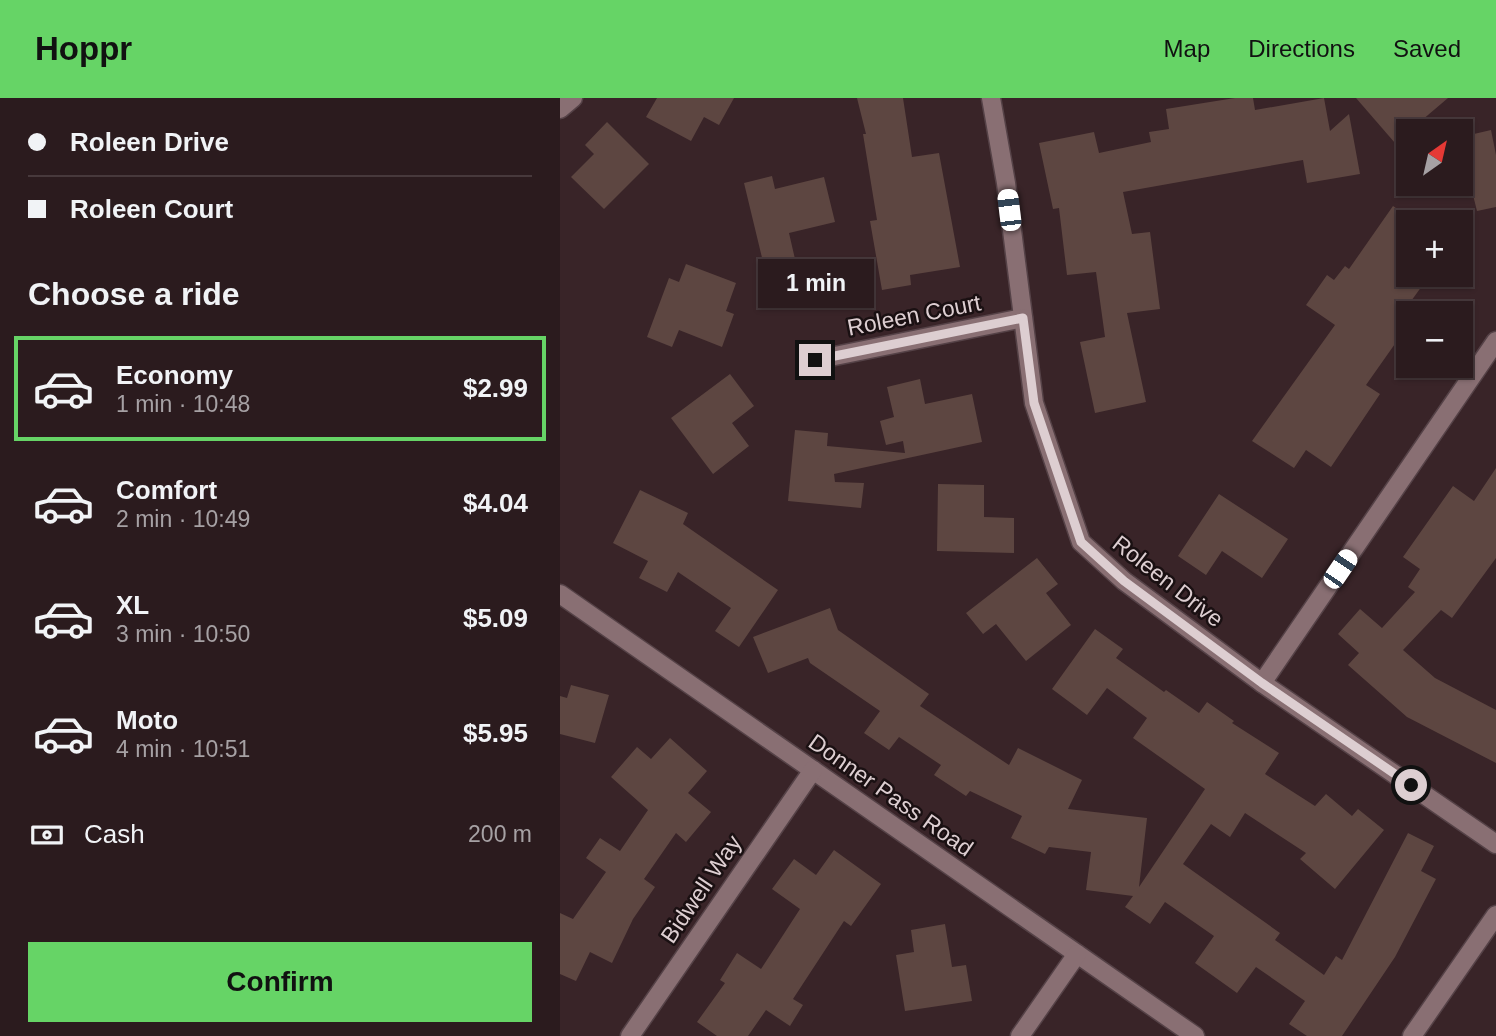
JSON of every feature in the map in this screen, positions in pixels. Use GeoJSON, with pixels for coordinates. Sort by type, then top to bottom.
{"type":"FeatureCollection","features":[{"type":"Feature","properties":{"kind":"street"},"geometry":{"type":"LineString","coordinates":[[560,109],[573,98]]}},
{"type":"Feature","properties":{"kind":"street","name":"Roleen Drive"},"geometry":{"type":"LineString","coordinates":[[991,98],[1006,183],[1034,403],[1081,542],[1124,581],[1262,683],[1496,844]]}},
{"type":"Feature","properties":{"kind":"street","name":"Roleen Court"},"geometry":{"type":"LineString","coordinates":[[815,360],[1023,318]]}},
{"type":"Feature","properties":{"kind":"street"},"geometry":{"type":"LineString","coordinates":[[1262,683],[1496,341]]}},
{"type":"Feature","properties":{"kind":"street","name":"Donner Pass Road"},"geometry":{"type":"LineString","coordinates":[[560,594],[1195,1036]]}},
{"type":"Feature","properties":{"kind":"street","name":"Bidwell Way"},"geometry":{"type":"LineString","coordinates":[[631,1036],[813,770]]}},
{"type":"Feature","properties":{"kind":"street"},"geometry":{"type":"LineString","coordinates":[[1412,1036],[1496,915]]}},
{"type":"Feature","properties":{"kind":"street"},"geometry":{"type":"LineString","coordinates":[[1020,1036],[1077,954]]}},
{"type":"Feature","properties":{"kind":"building"},"geometry":{"type":"Polygon","coordinates":[[[657,98],[734,98],[719,125],[704,117],[691,141],[646,117],[657,98]]]}},
{"type":"Feature","properties":{"kind":"building"},"geometry":{"type":"Polygon","coordinates":[[[857,98],[903,98],[912,157],[939,153],[960,267],[910,275],[911,285],[882,290],[870,221],[877,220],[863,134],[866,134],[857,98]]]}},
{"type":"Feature","properties":{"kind":"building"},"geometry":{"type":"Polygon","coordinates":[[[1235,98],[1253,98],[1255,110],[1324,98],[1330,131],[1349,114],[1360,174],[1307,183],[1303,160],[1123,192],[1132,234],[1150,232],[1160,309],[1127,313],[1146,402],[1095,413],[1080,342],[1105,337],[1096,272],[1067,275],[1059,208],[1053,209],[1039,143],[1094,132],[1099,153],[1151,142],[1149,132],[1169,129],[1166,109],[1235,98]]]}},
{"type":"Feature","properties":{"kind":"building"},"geometry":{"type":"Polygon","coordinates":[[[1356,98],[1448,98],[1423,119],[1396,119],[1395,143],[1356,98]]]}},
{"type":"Feature","properties":{"kind":"building"},"geometry":{"type":"Polygon","coordinates":[[[607,122],[649,164],[604,209],[571,177],[594,154],[585,145],[607,122]]]}},
{"type":"Feature","properties":{"kind":"building"},"geometry":{"type":"Polygon","coordinates":[[[1491,130],[1496,155],[1496,207],[1477,211],[1473,196],[1474,134],[1491,130]]]}},
{"type":"Feature","properties":{"kind":"building"},"geometry":{"type":"Polygon","coordinates":[[[772,176],[775,189],[824,177],[835,222],[789,233],[795,259],[764,266],[744,183],[772,176]]]}},
{"type":"Feature","properties":{"kind":"building"},"geometry":{"type":"Polygon","coordinates":[[[1393,206],[1399,210],[1396,210],[1396,287],[1421,287],[1411,301],[1396,301],[1396,342],[1366,385],[1380,394],[1331,467],[1306,450],[1294,468],[1252,441],[1335,325],[1306,305],[1327,275],[1334,280],[1345,266],[1349,269],[1393,206]]]}},
{"type":"Feature","properties":{"kind":"building"},"geometry":{"type":"Polygon","coordinates":[[[686,264],[736,283],[726,311],[734,314],[722,347],[679,330],[672,347],[647,337],[669,278],[679,282],[686,264]]]}},
{"type":"Feature","properties":{"kind":"building"},"geometry":{"type":"Polygon","coordinates":[[[730,374],[754,406],[732,423],[749,446],[713,474],[671,418],[730,374]]]}},
{"type":"Feature","properties":{"kind":"building"},"geometry":{"type":"Polygon","coordinates":[[[920,379],[925,404],[972,394],[982,442],[834,474],[835,482],[864,483],[861,508],[788,501],[795,430],[828,433],[827,446],[905,453],[903,441],[886,445],[880,421],[894,417],[887,387],[920,379]]]}},
{"type":"Feature","properties":{"kind":"building"},"geometry":{"type":"Polygon","coordinates":[[[1496,468],[1496,558],[1452,618],[1441,610],[1403,650],[1435,678],[1496,710],[1496,763],[1407,717],[1348,665],[1359,653],[1338,634],[1360,609],[1382,628],[1415,592],[1408,587],[1420,569],[1403,557],[1453,486],[1474,501],[1496,468]]]}},
{"type":"Feature","properties":{"kind":"building"},"geometry":{"type":"Polygon","coordinates":[[[938,484],[984,485],[984,517],[1014,518],[1014,553],[937,551],[938,484]]]}},
{"type":"Feature","properties":{"kind":"building"},"geometry":{"type":"Polygon","coordinates":[[[640,490],[688,513],[683,524],[778,590],[739,647],[715,631],[731,608],[678,572],[667,592],[639,578],[648,561],[613,543],[640,490]]]}},
{"type":"Feature","properties":{"kind":"building"},"geometry":{"type":"Polygon","coordinates":[[[1219,494],[1288,539],[1262,578],[1222,551],[1206,575],[1178,556],[1219,494]]]}},
{"type":"Feature","properties":{"kind":"building"},"geometry":{"type":"Polygon","coordinates":[[[1037,558],[1058,584],[1046,593],[1071,625],[1026,661],[996,624],[983,634],[966,613],[1037,558]]]}},
{"type":"Feature","properties":{"kind":"building"},"geometry":{"type":"Polygon","coordinates":[[[830,608],[838,630],[929,694],[920,706],[1009,765],[1018,748],[1082,780],[1068,809],[1147,818],[1139,887],[1205,789],[1133,738],[1147,718],[1107,688],[1087,715],[1052,689],[1095,629],[1123,649],[1116,658],[1164,692],[1166,690],[1199,713],[1207,702],[1234,721],[1232,723],[1279,753],[1265,774],[1315,806],[1326,794],[1352,816],[1358,809],[1384,830],[1335,889],[1300,859],[1306,853],[1245,813],[1230,837],[1211,824],[1183,864],[1280,933],[1275,940],[1324,975],[1336,956],[1342,960],[1408,833],[1434,846],[1421,871],[1436,879],[1395,957],[1342,1036],[1307,1036],[1289,1024],[1305,1001],[1256,967],[1237,993],[1195,963],[1214,936],[1165,902],[1150,924],[1125,907],[1133,896],[1086,890],[1091,852],[1049,847],[1045,854],[1011,838],[1022,816],[970,791],[966,796],[934,775],[941,765],[899,737],[889,750],[864,733],[880,711],[810,663],[808,658],[768,673],[753,637],[830,608]]]}},
{"type":"Feature","properties":{"kind":"building"},"geometry":{"type":"Polygon","coordinates":[[[571,685],[609,695],[595,743],[560,734],[560,696],[567,698],[571,685]]]}},
{"type":"Feature","properties":{"kind":"building"},"geometry":{"type":"Polygon","coordinates":[[[670,738],[707,771],[688,793],[711,812],[686,842],[676,833],[644,879],[655,887],[633,919],[612,963],[590,952],[576,981],[560,974],[560,913],[573,919],[606,872],[586,858],[600,838],[620,851],[648,810],[611,777],[637,747],[651,759],[670,738]]]}},
{"type":"Feature","properties":{"kind":"building"},"geometry":{"type":"Polygon","coordinates":[[[834,850],[881,884],[851,926],[844,921],[793,999],[803,1005],[790,1026],[766,1010],[748,1036],[717,1036],[697,1022],[725,983],[720,980],[737,953],[761,969],[800,909],[772,889],[794,859],[816,875],[834,850]]]}},
{"type":"Feature","properties":{"kind":"building"},"geometry":{"type":"Polygon","coordinates":[[[945,924],[952,967],[966,965],[972,1001],[905,1011],[896,955],[914,952],[911,930],[945,924]]]}},
{"type":"Feature","properties":{"kind":"route"},"geometry":{"type":"LineString","coordinates":[[815,360],[1023,318],[1034,403],[1081,542],[1124,581],[1262,683],[1411,785]]}}]}
